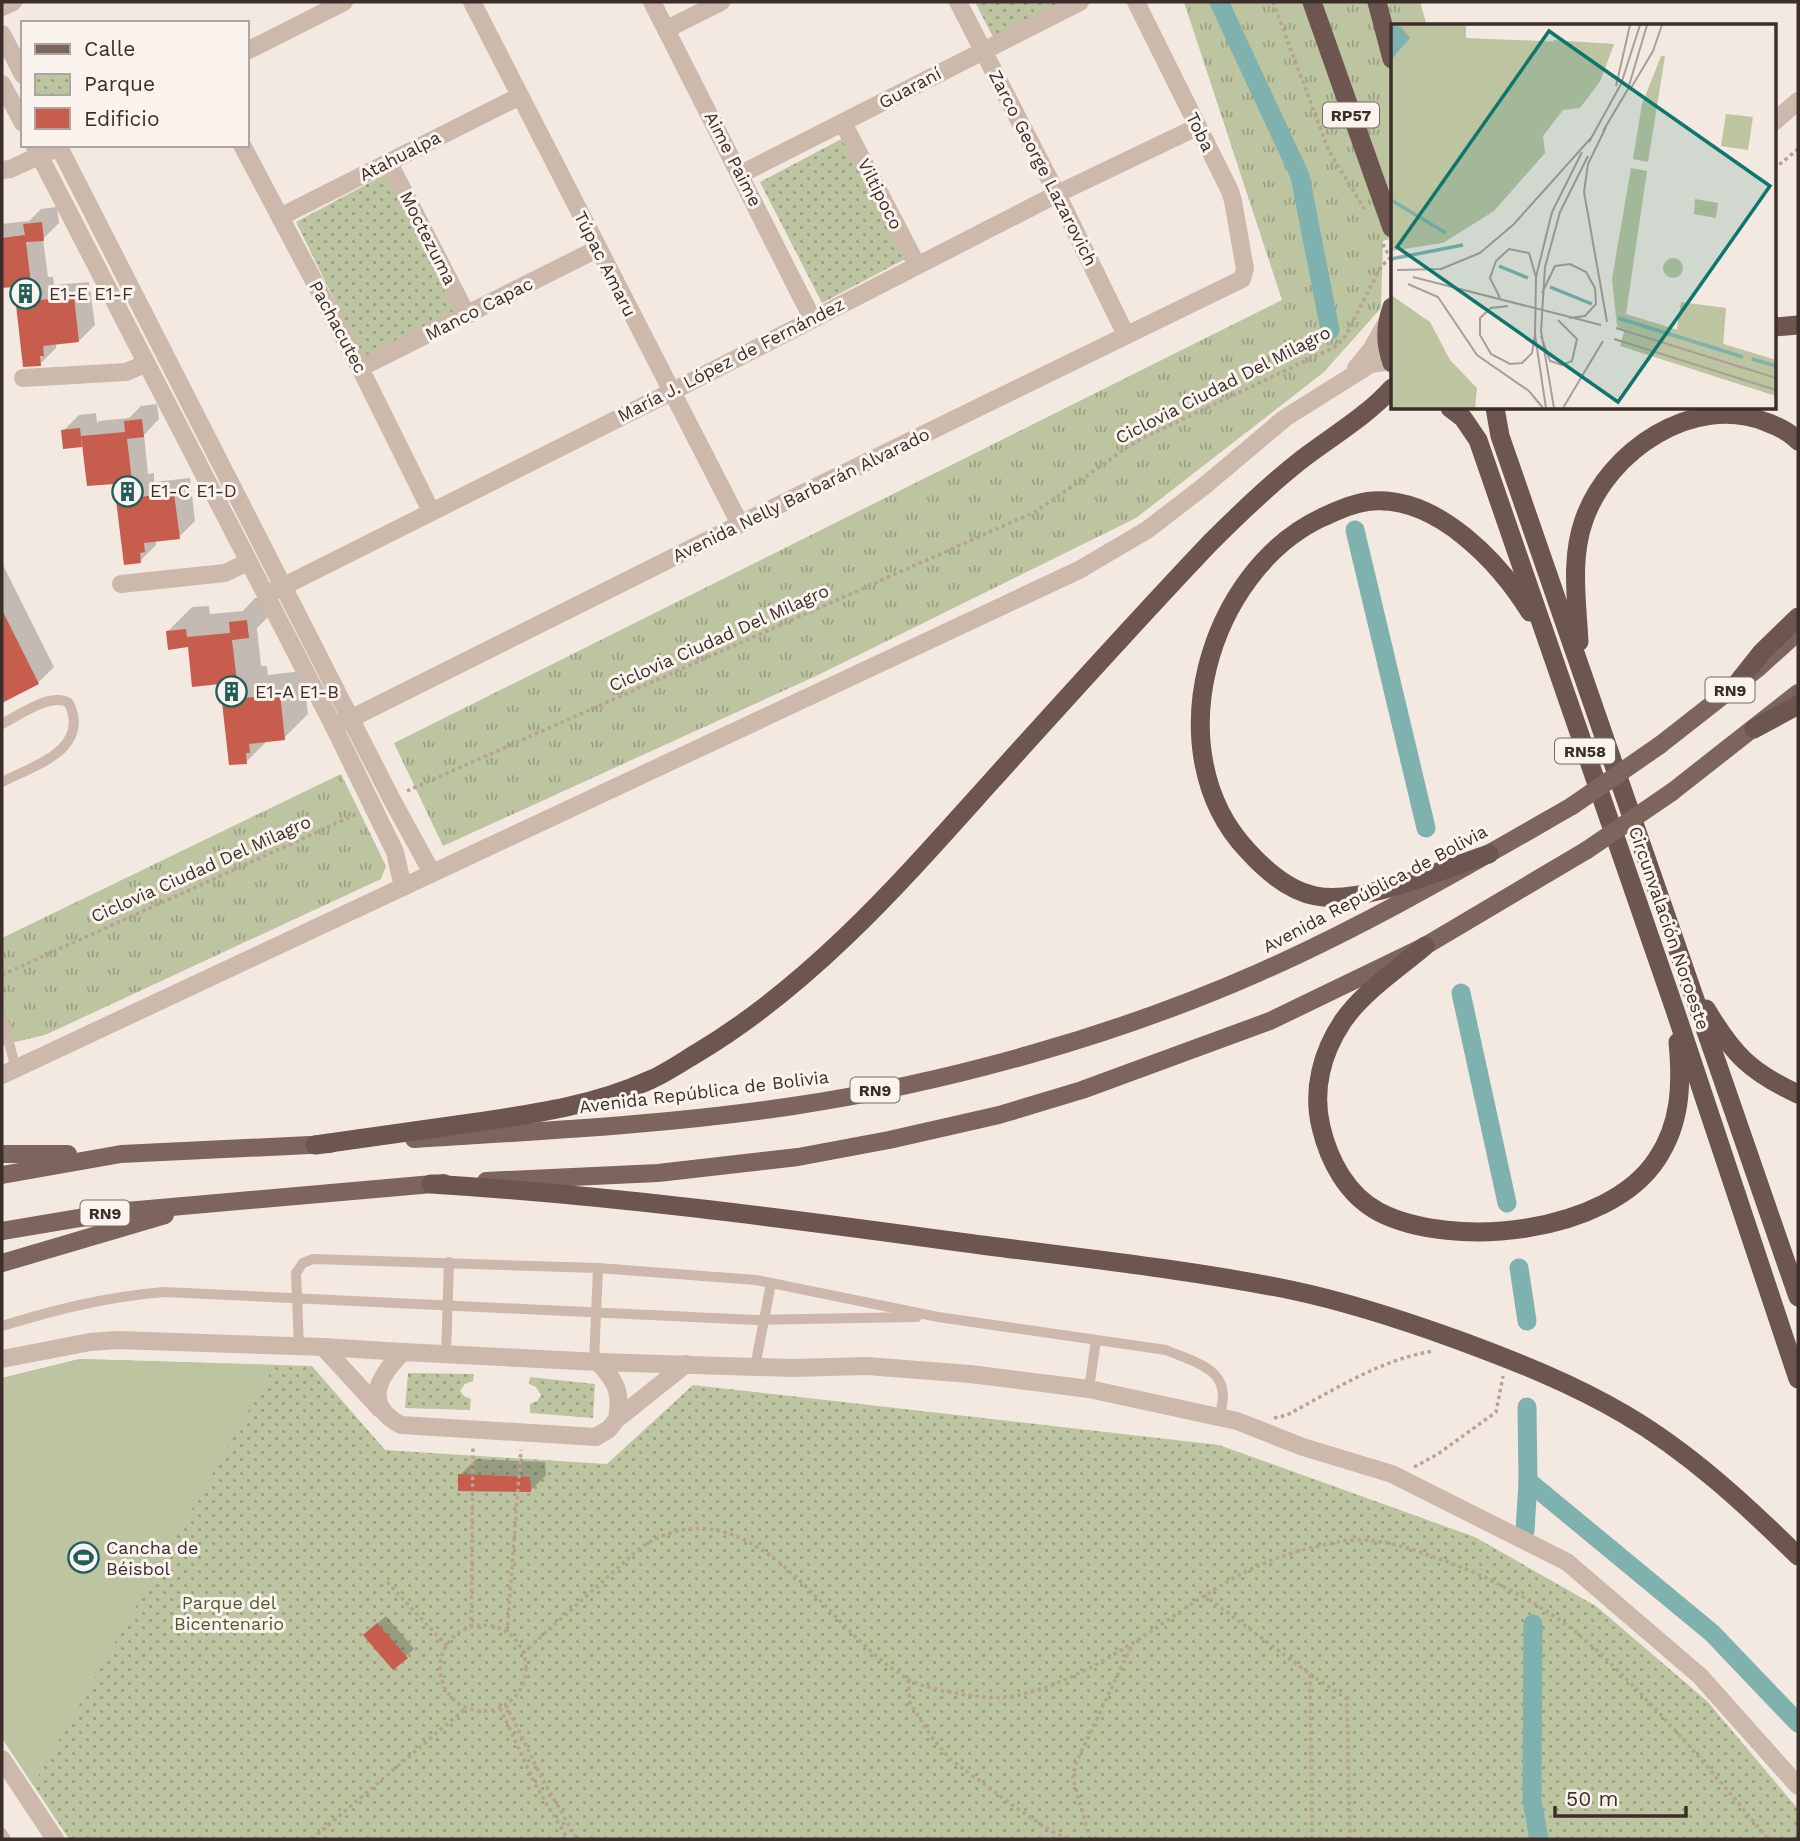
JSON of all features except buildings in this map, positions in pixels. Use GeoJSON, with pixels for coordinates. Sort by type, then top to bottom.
{"type":"FeatureCollection","features":[{"type":"Feature","properties":{"kind":"highway","name":"RP57"},"geometry":{"type":"LineString","coordinates":[[1312,2],[1386,232]]}},
{"type":"Feature","properties":{"kind":"highway"},"geometry":{"type":"LineString","coordinates":[[1377,2],[1391,55]]}},
{"type":"Feature","properties":{"kind":"highway"},"geometry":{"type":"LineString","coordinates":[[1390,315],[1386,342],[1391,359]]}},
{"type":"Feature","properties":{"kind":"highway"},"geometry":{"type":"LineString","coordinates":[[1776,327],[1798,325]]}},
{"type":"Feature","properties":{"kind":"highway"},"geometry":{"type":"LineString","coordinates":[[315,1145],[524,1115],[587,1103],[655,1078],[748,1020],[792,986],[924,856],[1212,541],[1298,462],[1391,389]]}},
{"type":"Feature","properties":{"kind":"highway","name":"Circunvalación Noroeste"},"geometry":{"type":"LineString","coordinates":[[1452,410],[1462,418],[1478,440],[1675,1010],[1798,1379]]}},
{"type":"Feature","properties":{"kind":"highway","name":"Circunvalación Noroeste"},"geometry":{"type":"LineString","coordinates":[[1495,410],[1500,436],[1798,1297]]}},
{"type":"Feature","properties":{"kind":"highway"},"geometry":{"type":"LineString","coordinates":[[1581,671],[1575,575],[1577,548],[1584,520],[1597,492],[1621,461],[1659,433],[1682,422],[1707,415],[1733,414],[1754,417],[1798,441]]}},
{"type":"Feature","properties":{"kind":"highway"},"geometry":{"type":"LineString","coordinates":[[1489,854],[1359,895],[1315,896],[1288,886],[1258,863],[1237,839],[1217,807],[1204,761],[1200,724],[1203,687],[1213,650],[1226,616],[1253,575],[1281,544],[1310,523],[1343,508],[1373,501],[1417,509],[1450,524],[1515,588],[1553,654]]}},
{"type":"Feature","properties":{"kind":"highway"},"geometry":{"type":"LineString","coordinates":[[1735,686],[1762,652],[1798,617]]}},
{"type":"Feature","properties":{"kind":"highway"},"geometry":{"type":"LineString","coordinates":[[1754,729],[1798,705]]}},
{"type":"Feature","properties":{"kind":"highway"},"geometry":{"type":"LineString","coordinates":[[1425,946],[1368,994],[1343,1020],[1328,1047],[1318,1083],[1317,1111],[1323,1137],[1336,1170],[1366,1203],[1377,1211],[1408,1224],[1453,1232],[1523,1229],[1550,1223],[1607,1202],[1641,1179],[1666,1144],[1679,1102],[1680,1066],[1675,1010]]}},
{"type":"Feature","properties":{"kind":"highway"},"geometry":{"type":"LineString","coordinates":[[1684,971],[1720,1032],[1741,1060],[1773,1082],[1798,1094]]}},
{"type":"Feature","properties":{"kind":"highway"},"geometry":{"type":"LineString","coordinates":[[431,1184],[579,1195],[1214,1276],[1293,1290],[1384,1312],[1510,1358],[1625,1414],[1687,1456],[1754,1513],[1798,1556]]}},
{"type":"Feature","properties":{"kind":"main road","name":"Avenida República de Bolivia"},"geometry":{"type":"LineString","coordinates":[[2,1175],[121,1154],[558,1130],[794,1106],[967,1070],[1087,1036],[1256,974],[1381,913],[1489,854],[1572,806],[1660,745],[1798,632]]}},
{"type":"Feature","properties":{"kind":"main road","name":"RN9"},"geometry":{"type":"LineString","coordinates":[[2,1231],[115,1212],[209,1202],[431,1184],[658,1173],[785,1158],[889,1140],[999,1115],[1082,1090],[1270,1021],[1425,946],[1587,850],[1672,792],[1798,692]]}},
{"type":"Feature","properties":{"kind":"main road"},"geometry":{"type":"LineString","coordinates":[[2,1154],[121,1154]]}},
{"type":"Feature","properties":{"kind":"main road"},"geometry":{"type":"LineString","coordinates":[[2,1263],[209,1202]]}},
{"type":"Feature","properties":{"kind":"street"},"geometry":{"type":"LineString","coordinates":[[2,8],[13,2]]}},
{"type":"Feature","properties":{"kind":"street"},"geometry":{"type":"LineString","coordinates":[[248,50],[345,2]]}},
{"type":"Feature","properties":{"kind":"street","name":"Túpac Amaru"},"geometry":{"type":"LineString","coordinates":[[472,2],[740,524]]}},
{"type":"Feature","properties":{"kind":"street","name":"Aime Paime"},"geometry":{"type":"LineString","coordinates":[[652,2],[812,317]]}},
{"type":"Feature","properties":{"kind":"street"},"geometry":{"type":"LineString","coordinates":[[667,29],[720,2]]}},
{"type":"Feature","properties":{"kind":"street","name":"Zarco George Lazarovich"},"geometry":{"type":"LineString","coordinates":[[958,2],[1126,335]]}},
{"type":"Feature","properties":{"kind":"street","name":"Guaraní"},"geometry":{"type":"LineString","coordinates":[[741,174],[1080,2]]}},
{"type":"Feature","properties":{"kind":"street","name":"Toba"},"geometry":{"type":"LineString","coordinates":[[1136,2],[1233,201],[1245,269]]}},
{"type":"Feature","properties":{"kind":"street"},"geometry":{"type":"LineString","coordinates":[[2,34],[21,71]]}},
{"type":"Feature","properties":{"kind":"street"},"geometry":{"type":"LineString","coordinates":[[2,83],[21,120]]}},
{"type":"Feature","properties":{"kind":"street","name":"Atahualpa"},"geometry":{"type":"LineString","coordinates":[[280,217],[520,96]]}},
{"type":"Feature","properties":{"kind":"street"},"geometry":{"type":"LineString","coordinates":[[1776,120],[1798,101]]}},
{"type":"Feature","properties":{"kind":"street","name":"Viltipoco"},"geometry":{"type":"LineString","coordinates":[[843,123],[917,265]]}},
{"type":"Feature","properties":{"kind":"street","name":"María J. López de Fernández"},"geometry":{"type":"LineString","coordinates":[[265,595],[671,392],[812,317],[1057,194],[1198,127]]}},
{"type":"Feature","properties":{"kind":"street"},"geometry":{"type":"LineString","coordinates":[[2,170],[10,169],[37,150],[54,147]]}},
{"type":"Feature","properties":{"kind":"street"},"geometry":{"type":"LineString","coordinates":[[61,147],[391,798],[432,873]]}},
{"type":"Feature","properties":{"kind":"street","name":"Pachacutec"},"geometry":{"type":"LineString","coordinates":[[243,147],[360,368],[431,511]]}},
{"type":"Feature","properties":{"kind":"street"},"geometry":{"type":"LineString","coordinates":[[37,150],[334,727],[395,852],[403,887]]}},
{"type":"Feature","properties":{"kind":"street","name":"Moctezuma"},"geometry":{"type":"LineString","coordinates":[[388,161],[467,315]]}},
{"type":"Feature","properties":{"kind":"street","name":"Manco Capac"},"geometry":{"type":"LineString","coordinates":[[360,368],[597,249]]}},
{"type":"Feature","properties":{"kind":"street","name":"Avenida Nelly Barbarán Alvarado"},"geometry":{"type":"LineString","coordinates":[[334,727],[740,524],[1237,282],[1242,279],[1245,269]]}},
{"type":"Feature","properties":{"kind":"street"},"geometry":{"type":"LineString","coordinates":[[1350,375],[1371,350],[1390,315]]}},
{"type":"Feature","properties":{"kind":"street"},"geometry":{"type":"LineString","coordinates":[[9,1072],[1079,569],[1147,530],[1285,418],[1350,375],[1371,364],[1391,362]]}},
{"type":"Feature","properties":{"kind":"street"},"geometry":{"type":"LineString","coordinates":[[23,378],[126,372],[145,364]]}},
{"type":"Feature","properties":{"kind":"street"},"geometry":{"type":"LineString","coordinates":[[121,584],[225,573],[248,562]]}},
{"type":"Feature","properties":{"kind":"street"},"geometry":{"type":"LineString","coordinates":[[2,1359],[79,1344],[117,1340],[323,1347],[596,1362],[755,1367],[866,1366],[970,1374],[1089,1389],[1219,1416],[1303,1447],[1392,1474],[1567,1562],[1700,1676],[1798,1786]]}},
{"type":"Feature","properties":{"kind":"street"},"geometry":{"type":"LineString","coordinates":[[323,1347],[380,1409],[401,1425],[523,1434],[596,1437],[685,1364]]}},
{"type":"Feature","properties":{"kind":"street"},"geometry":{"type":"LineString","coordinates":[[380,1409],[380,1380],[403,1352]]}},
{"type":"Feature","properties":{"kind":"street"},"geometry":{"type":"LineString","coordinates":[[596,1362],[616,1385],[620,1403],[617,1419]]}},
{"type":"Feature","properties":{"kind":"street"},"geometry":{"type":"LineString","coordinates":[[2,1759],[55,1839]]}},
{"type":"Feature","properties":{"kind":"lane"},"geometry":{"type":"LineString","coordinates":[[2,724],[50,701],[62,699],[74,712],[75,723],[73,734],[59,753],[2,782]]}},
{"type":"Feature","properties":{"kind":"lane"},"geometry":{"type":"LineString","coordinates":[[2,1016],[9,1072]]}},
{"type":"Feature","properties":{"kind":"lane"},"geometry":{"type":"LineString","coordinates":[[299,1346],[296,1273],[303,1263],[313,1259],[598,1268],[771,1283],[938,1317],[1166,1350],[1215,1374],[1225,1391],[1219,1416]]}},
{"type":"Feature","properties":{"kind":"lane"},"geometry":{"type":"LineString","coordinates":[[446,1355],[449,1262]]}},
{"type":"Feature","properties":{"kind":"lane"},"geometry":{"type":"LineString","coordinates":[[596,1362],[598,1268]]}},
{"type":"Feature","properties":{"kind":"lane"},"geometry":{"type":"LineString","coordinates":[[755,1367],[771,1283]]}},
{"type":"Feature","properties":{"kind":"lane"},"geometry":{"type":"LineString","coordinates":[[2,1326],[69,1306],[115,1296],[215,1292],[296,1299],[764,1320],[938,1317]]}},
{"type":"Feature","properties":{"kind":"lane"},"geometry":{"type":"LineString","coordinates":[[1089,1389],[1096,1340]]}},
{"type":"Feature","properties":{"kind":"lane"},"geometry":{"type":"LineString","coordinates":[[2,1833],[6,1839]]}},
{"type":"Feature","properties":{"kind":"path"},"geometry":{"type":"LineString","coordinates":[[1273,2],[1329,151],[1367,214]]}},
{"type":"Feature","properties":{"kind":"path"},"geometry":{"type":"LineString","coordinates":[[1776,167],[1798,149]]}},
{"type":"Feature","properties":{"kind":"path"},"geometry":{"type":"LineString","coordinates":[[1386,232],[1391,257]]}},
{"type":"Feature","properties":{"kind":"path","name":"Ciclovia Ciudad Del Milagro"},"geometry":{"type":"LineString","coordinates":[[391,798],[1037,511],[1147,436],[1335,347],[1345,337],[1381,266],[1391,257]]}},
{"type":"Feature","properties":{"kind":"path","name":"Ciclovia Ciudad Del Milagro"},"geometry":{"type":"LineString","coordinates":[[2,975],[373,807]]}},
{"type":"Feature","properties":{"kind":"path"},"geometry":{"type":"LineString","coordinates":[[1270,1419],[1287,1415],[1377,1368],[1409,1355],[1443,1349]]}},
{"type":"Feature","properties":{"kind":"path"},"geometry":{"type":"LineString","coordinates":[[1392,1474],[1413,1468],[1438,1454],[1496,1412],[1501,1380],[1510,1358]]}},
{"type":"Feature","properties":{"kind":"path"},"geometry":{"type":"LineString","coordinates":[[471,1627],[474,1430]]}},
{"type":"Feature","properties":{"kind":"path"},"geometry":{"type":"LineString","coordinates":[[507,1632],[523,1434]]}},
{"type":"Feature","properties":{"kind":"path"},"geometry":{"type":"LineString","coordinates":[[523,1653],[641,1547],[656,1538],[680,1531],[709,1529],[734,1535],[764,1550],[789,1569],[870,1651],[908,1680],[987,1698],[1011,1697],[1038,1691],[1132,1644],[1204,1595],[1276,1557],[1331,1542],[1361,1540],[1394,1543],[1468,1569],[1568,1626],[1617,1669],[1700,1758],[1768,1839]]}},
{"type":"Feature","properties":{"kind":"path"},"geometry":{"type":"LineString","coordinates":[[387,1582],[447,1646]]}},
{"type":"Feature","properties":{"kind":"path"},"geometry":{"type":"LineString","coordinates":[[1204,1595],[1347,1699],[1350,1839]]}},
{"type":"Feature","properties":{"kind":"path"},"geometry":{"type":"LineString","coordinates":[[484,1625],[507,1632],[517,1641],[523,1653],[526,1674],[524,1684],[519,1693],[500,1708],[488,1711],[466,1707],[454,1699],[443,1681],[441,1659],[447,1646],[453,1637],[471,1627],[484,1625]]}},
{"type":"Feature","properties":{"kind":"path"},"geometry":{"type":"LineString","coordinates":[[1090,1839],[1073,1778],[1075,1765],[1132,1644]]}},
{"type":"Feature","properties":{"kind":"path"},"geometry":{"type":"LineString","coordinates":[[1310,1674],[1312,1839]]}},
{"type":"Feature","properties":{"kind":"path"},"geometry":{"type":"LineString","coordinates":[[908,1680],[910,1703],[950,1759],[1051,1832],[1068,1839]]}},
{"type":"Feature","properties":{"kind":"path"},"geometry":{"type":"LineString","coordinates":[[506,1705],[545,1784],[577,1839]]}},
{"type":"Feature","properties":{"kind":"path"},"geometry":{"type":"LineString","coordinates":[[312,1839],[466,1707]]}},
{"type":"Feature","properties":{"kind":"path"},"geometry":{"type":"LineString","coordinates":[[500,1708],[537,1788],[568,1839]]}},
{"type":"Feature","properties":{"kind":"green space"},"geometry":{"type":"Polygon","coordinates":[[[975,2],[1061,2],[994,39],[975,2]]]}},
{"type":"Feature","properties":{"kind":"green space"},"geometry":{"type":"Polygon","coordinates":[[[1184,2],[1420,2],[1426,24],[1391,24],[1391,238],[1383,241],[1381,308],[1324,372],[1136,518],[816,676],[443,846],[394,743],[1282,300],[1184,2]]]}},
{"type":"Feature","properties":{"kind":"green space"},"geometry":{"type":"Polygon","coordinates":[[[847,136],[909,257],[822,303],[760,182],[847,136]]]}},
{"type":"Feature","properties":{"kind":"green space"},"geometry":{"type":"Polygon","coordinates":[[[386,174],[457,314],[366,364],[296,222],[386,174]]]}},
{"type":"Feature","properties":{"kind":"green space"},"geometry":{"type":"Polygon","coordinates":[[[341,774],[386,866],[381,879],[45,1035],[2,1045],[2,938],[341,774]]]}},
{"type":"Feature","properties":{"kind":"green space","name":"Parque del Bicentenario"},"geometry":{"type":"Polygon","coordinates":[[[80,1359],[312,1366],[385,1450],[607,1464],[693,1385],[1219,1445],[1475,1537],[1596,1606],[1708,1702],[1798,1809],[1798,1839],[69,1839],[2,1738],[2,1378],[80,1359]]]}},
{"type":"Feature","properties":{"kind":"green space","name":"Cancha de Béisbol"},"geometry":{"type":"Polygon","coordinates":[[[80,1359],[275,1365],[33,1785],[2,1738],[2,1378],[80,1359]]]}},
{"type":"Feature","properties":{"kind":"green space"},"geometry":{"type":"Polygon","coordinates":[[[408,1373],[474,1374],[473,1381],[465,1384],[460,1391],[471,1399],[470,1410],[405,1408],[408,1373]]]}},
{"type":"Feature","properties":{"kind":"green space"},"geometry":{"type":"Polygon","coordinates":[[[530,1377],[595,1384],[593,1418],[530,1413],[530,1404],[537,1401],[541,1395],[536,1387],[529,1384],[530,1377]]]}},
{"type":"Feature","properties":{"kind":"waterway"},"geometry":{"type":"LineString","coordinates":[[1219,2],[1300,176],[1330,330]]}},
{"type":"Feature","properties":{"kind":"waterway"},"geometry":{"type":"LineString","coordinates":[[1355,530],[1426,828]]}},
{"type":"Feature","properties":{"kind":"waterway"},"geometry":{"type":"LineString","coordinates":[[1461,993],[1507,1203]]}},
{"type":"Feature","properties":{"kind":"waterway"},"geometry":{"type":"LineString","coordinates":[[1519,1268],[1527,1321]]}},
{"type":"Feature","properties":{"kind":"waterway"},"geometry":{"type":"LineString","coordinates":[[1525,1531],[1528,1481],[1527,1407]]}},
{"type":"Feature","properties":{"kind":"waterway"},"geometry":{"type":"LineString","coordinates":[[1528,1481],[1712,1633],[1798,1723]]}},
{"type":"Feature","properties":{"kind":"waterway"},"geometry":{"type":"LineString","coordinates":[[1533,1624],[1532,1801],[1539,1839]]}},
{"type":"Feature","properties":{"kind":"place","name":"E1-E E1-F"},"geometry":{"type":"Point","coordinates":[26,294]}},
{"type":"Feature","properties":{"kind":"place","name":"E1-C E1-D"},"geometry":{"type":"Point","coordinates":[127,491]}},
{"type":"Feature","properties":{"kind":"place","name":"E1-A E1-B"},"geometry":{"type":"Point","coordinates":[232,692]}},
{"type":"Feature","properties":{"kind":"place","name":"Cancha de Béisbol"},"geometry":{"type":"Point","coordinates":[83,1558]}}]}
